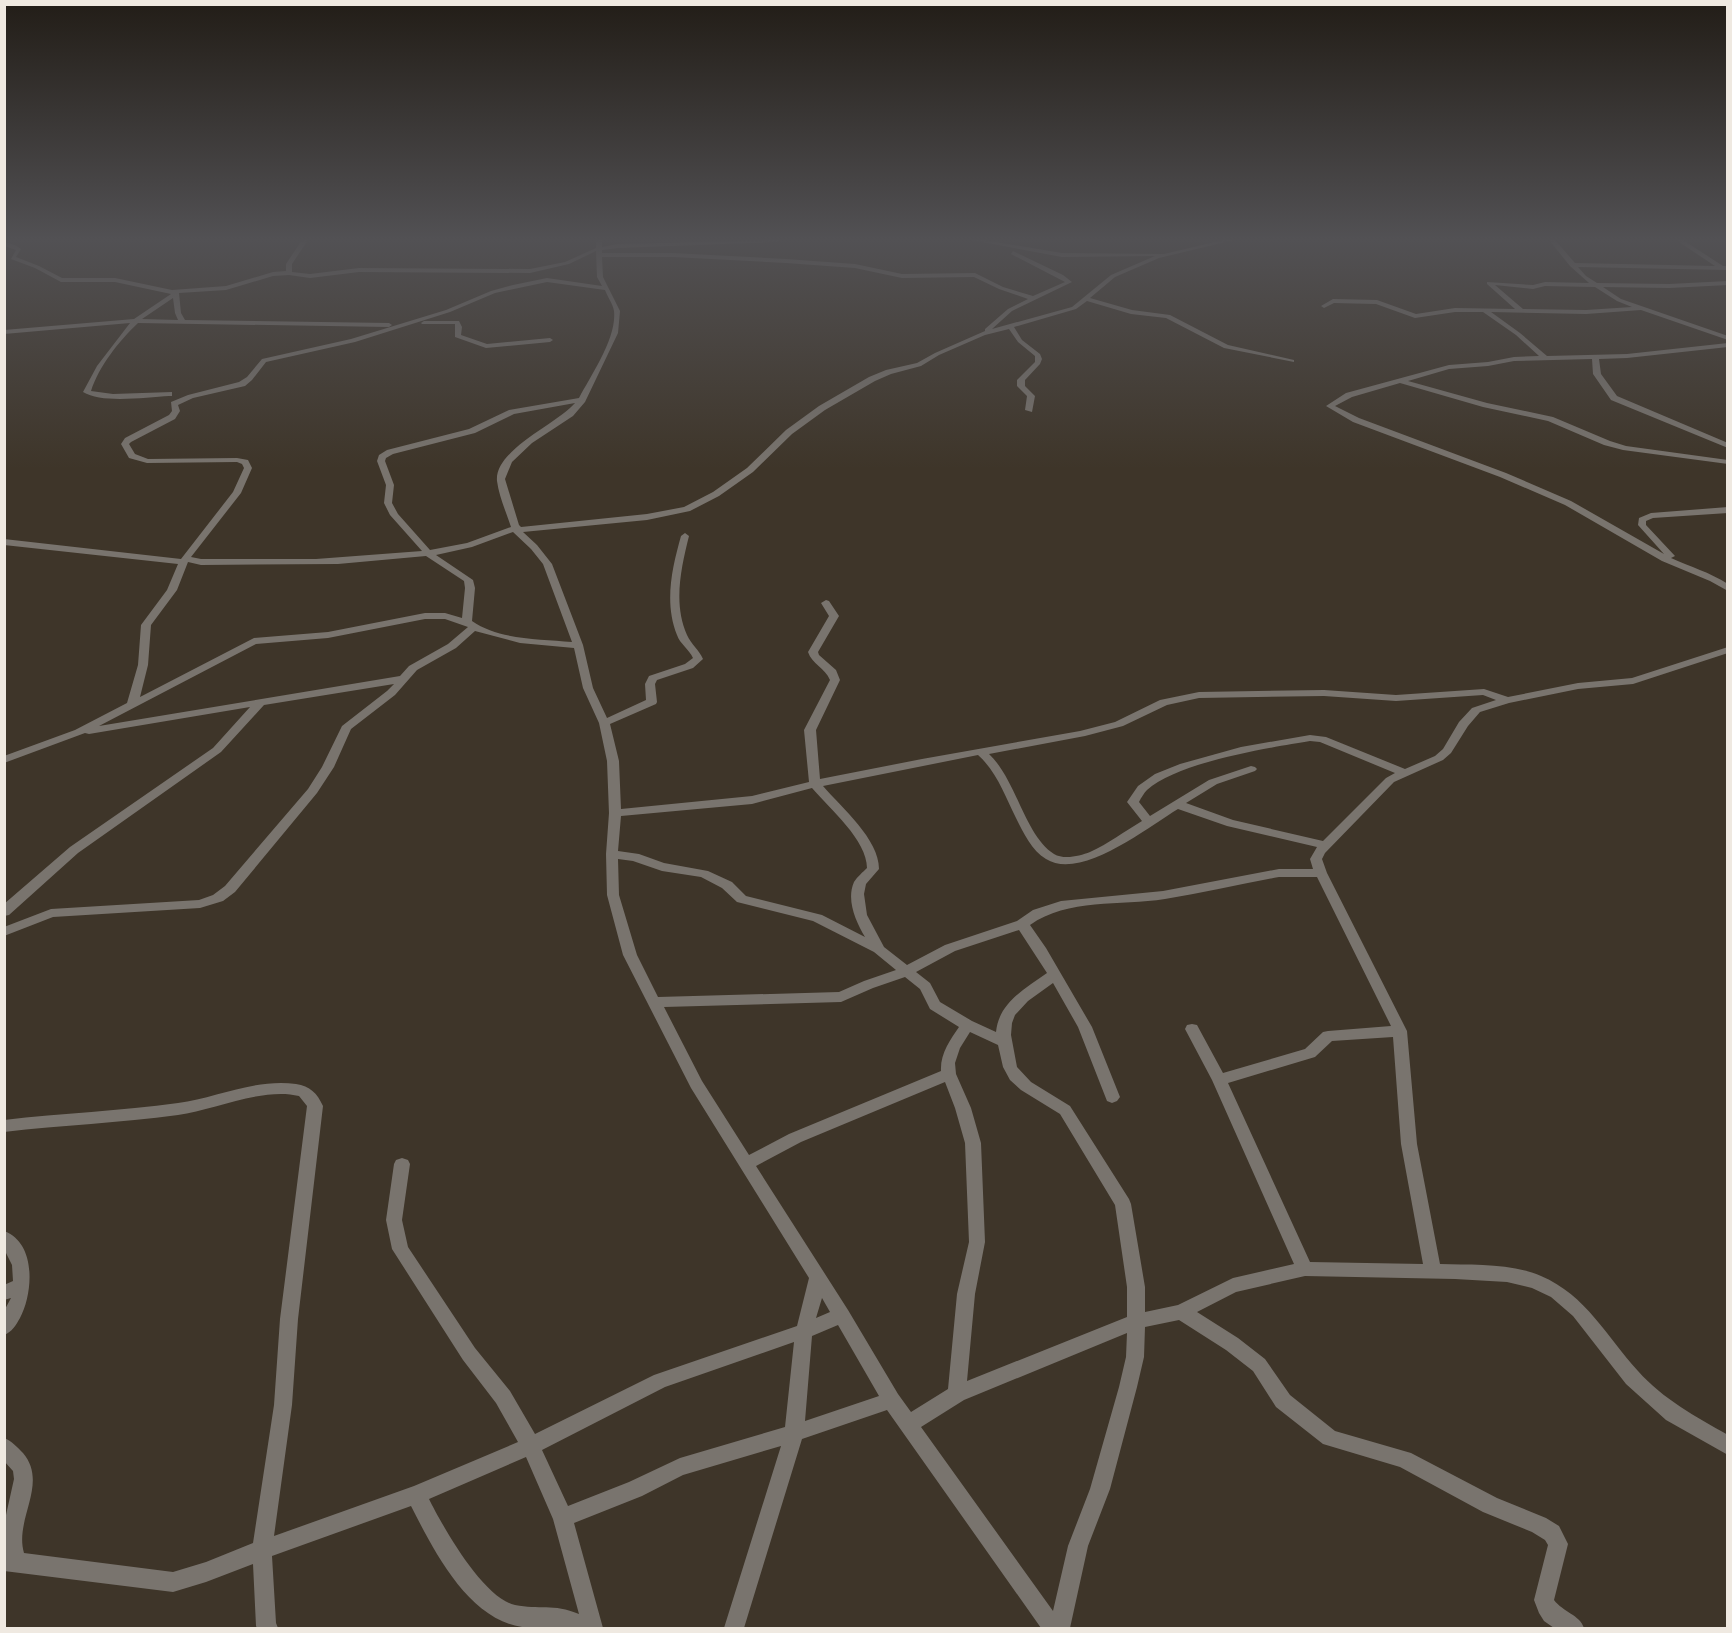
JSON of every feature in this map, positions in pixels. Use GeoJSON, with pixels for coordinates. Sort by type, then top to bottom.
{"type":"FeatureCollection","features":[{"type":"Feature","properties":{"kind":"street"},"geometry":{"type":"LineString","coordinates":[[142,316],[135,321],[95,371],[88,383],[87,394],[169,393]]}},
{"type":"Feature","properties":{"kind":"street"},"geometry":{"type":"LineString","coordinates":[[180,316],[183,323]]}},
{"type":"Feature","properties":{"kind":"street"},"geometry":{"type":"LineString","coordinates":[[132,705],[143,665],[146,625],[172,590],[184,560],[237,493],[248,468],[245,462],[225,459],[147,461],[132,456],[125,444],[128,440],[172,417],[176,411],[174,404],[179,400],[229,389],[248,381],[264,360],[353,341],[431,316]]}},
{"type":"Feature","properties":{"kind":"street"},"geometry":{"type":"LineString","coordinates":[[617,316],[615,333],[598,372],[582,400],[570,414],[529,441],[507,462],[501,479],[517,529],[547,564],[579,645],[588,688],[604,723],[614,761],[613,895],[630,956],[696,1084],[842,1315],[891,1400],[1053,1629]]}},
{"type":"Feature","properties":{"kind":"street"},"geometry":{"type":"LineString","coordinates":[[983,334],[1003,316]]}},
{"type":"Feature","properties":{"kind":"street"},"geometry":{"type":"LineString","coordinates":[[4,543],[201,562],[317,564],[429,554],[461,548],[517,529],[656,516],[687,509],[716,494],[750,471],[789,432],[822,408],[872,379],[889,372],[919,365],[937,354],[983,334],[1051,316]]}},
{"type":"Feature","properties":{"kind":"street"},"geometry":{"type":"LineString","coordinates":[[1160,316],[1173,318],[1226,347],[1292,361]]}},
{"type":"Feature","properties":{"kind":"street"},"geometry":{"type":"LineString","coordinates":[[1492,316],[1518,334],[1544,357]]}},
{"type":"Feature","properties":{"kind":"street"},"geometry":{"type":"LineString","coordinates":[[1669,316],[1728,338]]}},
{"type":"Feature","properties":{"kind":"street"},"geometry":{"type":"LineString","coordinates":[[4,332],[135,321],[360,326],[413,322],[457,322],[459,327],[457,336],[482,346],[550,340]]}},
{"type":"Feature","properties":{"kind":"street"},"geometry":{"type":"LineString","coordinates":[[1010,326],[1020,341],[1038,355],[1039,359],[1038,363],[1021,380],[1021,386],[1031,396],[1029,410]]}},
{"type":"Feature","properties":{"kind":"street"},"geometry":{"type":"LineString","coordinates":[[1728,345],[1595,357],[1544,357],[1449,367],[1349,395],[1330,406],[1356,420],[1503,475],[1558,499],[1665,559],[1728,588]]}},
{"type":"Feature","properties":{"kind":"street"},"geometry":{"type":"LineString","coordinates":[[1595,357],[1597,374],[1614,398],[1728,446]]}},
{"type":"Feature","properties":{"kind":"street"},"geometry":{"type":"LineString","coordinates":[[1400,381],[1486,405],[1550,419],[1607,443],[1626,448],[1728,462]]}},
{"type":"Feature","properties":{"kind":"street"},"geometry":{"type":"LineString","coordinates":[[4,932],[51,913],[200,904],[218,898],[230,888],[313,791],[328,767],[346,728],[358,716],[391,693],[402,679],[424,660],[452,646],[470,625],[468,580],[429,554],[390,510],[390,484],[381,461],[382,457],[400,449],[472,431],[512,412],[582,400]]}},
{"type":"Feature","properties":{"kind":"street"},"geometry":{"type":"LineString","coordinates":[[1709,578],[1696,568],[1671,557],[1641,522],[1651,516],[1728,510]]}},
{"type":"Feature","properties":{"kind":"street"},"geometry":{"type":"LineString","coordinates":[[604,723],[645,707],[652,702],[650,684],[653,678],[689,666],[698,659],[697,654],[682,637],[674,594],[677,567],[685,536]]}},
{"type":"Feature","properties":{"kind":"street"},"geometry":{"type":"LineString","coordinates":[[826,603],[834,616],[813,652],[814,656],[832,672],[835,680],[810,729],[815,784],[863,839],[873,858],[873,869],[860,884],[858,894],[860,915],[879,950]]}},
{"type":"Feature","properties":{"kind":"street"},"geometry":{"type":"LineString","coordinates":[[4,760],[79,732],[254,641],[328,635],[424,616],[445,616],[518,639],[579,645]]}},
{"type":"Feature","properties":{"kind":"street"},"geometry":{"type":"LineString","coordinates":[[1433,1272],[1409,1144],[1400,1031],[1316,859],[1325,844],[1390,780],[1438,758],[1451,746],[1463,724],[1476,710],[1507,700],[1578,686],[1634,681],[1728,650]]}},
{"type":"Feature","properties":{"kind":"street"},"geometry":{"type":"LineString","coordinates":[[79,732],[402,679]]}},
{"type":"Feature","properties":{"kind":"street"},"geometry":{"type":"LineString","coordinates":[[615,813],[735,802],[776,795],[815,784],[1099,730],[1119,724],[1164,702],[1199,695],[1324,693],[1396,698],[1477,692],[1494,694],[1507,700]]}},
{"type":"Feature","properties":{"kind":"street"},"geometry":{"type":"LineString","coordinates":[[4,912],[74,850],[217,750],[259,704]]}},
{"type":"Feature","properties":{"kind":"street"},"geometry":{"type":"LineString","coordinates":[[1148,822],[1133,802],[1135,795],[1144,785],[1205,758],[1241,750],[1310,738],[1322,740],[1404,773]]}},
{"type":"Feature","properties":{"kind":"street"},"geometry":{"type":"LineString","coordinates":[[981,752],[996,768],[1027,827],[1046,854],[1059,860],[1077,860],[1096,854],[1213,782],[1251,770]]}},
{"type":"Feature","properties":{"kind":"street"},"geometry":{"type":"LineString","coordinates":[[1178,804],[1209,818],[1294,835],[1325,844]]}},
{"type":"Feature","properties":{"kind":"street"},"geometry":{"type":"LineString","coordinates":[[612,854],[635,857],[662,867],[704,874],[727,885],[742,899],[817,918],[879,950],[925,986],[935,1005],[967,1025],[1003,1041]]}},
{"type":"Feature","properties":{"kind":"street"},"geometry":{"type":"LineString","coordinates":[[655,1002],[841,997],[869,984],[887,979],[950,948],[1022,924],[1038,913],[1060,905],[1163,895],[1279,873],[1321,873]]}},
{"type":"Feature","properties":{"kind":"street"},"geometry":{"type":"LineString","coordinates":[[1022,924],[1085,1027],[1112,1098]]}},
{"type":"Feature","properties":{"kind":"street"},"geometry":{"type":"LineString","coordinates":[[1054,975],[1014,1004],[1005,1016],[1002,1030],[1003,1041],[1010,1068],[1016,1077],[1054,1100],[1065,1110],[1123,1204],[1136,1287],[1135,1357],[1100,1489],[1078,1546],[1060,1629]]}},
{"type":"Feature","properties":{"kind":"street"},"geometry":{"type":"LineString","coordinates":[[957,1394],[966,1294],[977,1242],[973,1143],[963,1108],[949,1074],[948,1063],[953,1047],[967,1025]]}},
{"type":"Feature","properties":{"kind":"street"},"geometry":{"type":"LineString","coordinates":[[1192,1029],[1219,1080],[1305,1269]]}},
{"type":"Feature","properties":{"kind":"street"},"geometry":{"type":"LineString","coordinates":[[1219,1080],[1310,1053],[1328,1036],[1400,1031]]}},
{"type":"Feature","properties":{"kind":"street"},"geometry":{"type":"LineString","coordinates":[[745,1164],[795,1138],[949,1074]]}},
{"type":"Feature","properties":{"kind":"street"},"geometry":{"type":"LineString","coordinates":[[4,1126],[179,1108],[253,1092],[287,1089],[305,1092],[312,1097],[315,1106],[289,1319],[283,1405],[262,1550],[268,1629]]}},
{"type":"Feature","properties":{"kind":"street"},"geometry":{"type":"LineString","coordinates":[[402,1164],[394,1220],[400,1249],[469,1354],[503,1397],[531,1446],[563,1518],[593,1629]]}},
{"type":"Feature","properties":{"kind":"street"},"geometry":{"type":"LineString","coordinates":[[4,1238],[20,1260],[22,1286],[20,1298],[4,1327]]}},
{"type":"Feature","properties":{"kind":"street"},"geometry":{"type":"LineString","coordinates":[[907,1425],[957,1394],[1136,1321],[1181,1311],[1233,1285],[1305,1269],[1433,1272],[1507,1275],[1535,1281],[1557,1292],[1579,1311],[1601,1336],[1632,1378],[1673,1414],[1728,1446]]}},
{"type":"Feature","properties":{"kind":"street"},"geometry":{"type":"LineString","coordinates":[[734,1629],[794,1433],[804,1331],[818,1278]]}},
{"type":"Feature","properties":{"kind":"street"},"geometry":{"type":"LineString","coordinates":[[4,1293],[22,1286]]}},
{"type":"Feature","properties":{"kind":"street"},"geometry":{"type":"LineString","coordinates":[[1181,1311],[1232,1344],[1259,1365],[1283,1401],[1330,1438],[1404,1459],[1490,1505],[1539,1525],[1552,1533],[1558,1544],[1544,1600],[1546,1608],[1552,1615],[1574,1629]]}},
{"type":"Feature","properties":{"kind":"street"},"geometry":{"type":"LineString","coordinates":[[4,1447],[23,1470],[22,1488],[12,1533],[12,1552],[8,1563],[173,1582],[416,1495],[531,1446],[660,1382],[804,1331],[842,1315]]}},
{"type":"Feature","properties":{"kind":"street"},"geometry":{"type":"LineString","coordinates":[[563,1518],[635,1489],[680,1467],[794,1433],[891,1400]]}},
{"type":"Feature","properties":{"kind":"street"},"geometry":{"type":"LineString","coordinates":[[416,1495],[434,1530],[485,1601],[513,1615],[558,1616],[572,1620],[583,1629]]}}]}
